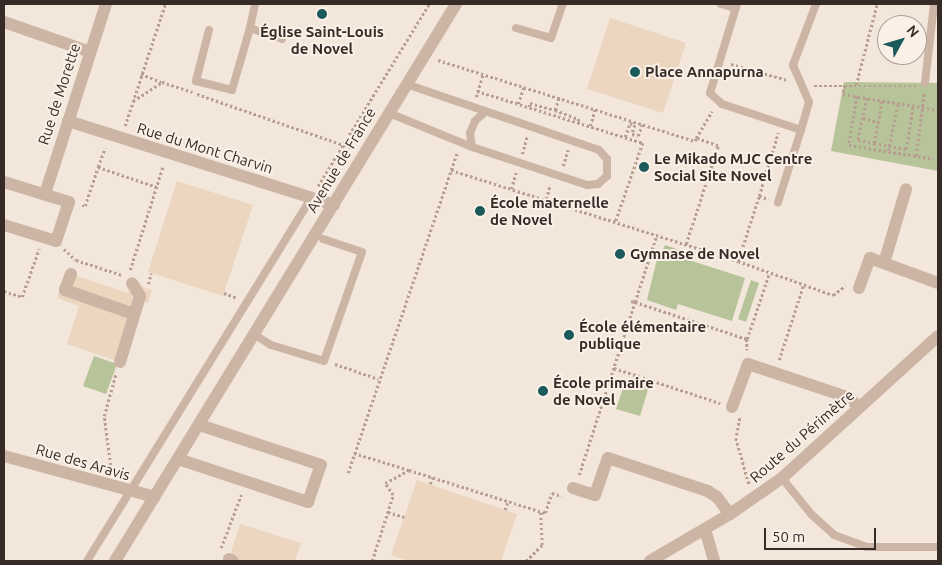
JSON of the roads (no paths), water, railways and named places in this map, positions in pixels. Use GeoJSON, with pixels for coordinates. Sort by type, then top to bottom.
{"type":"FeatureCollection","features":[{"type":"Feature","properties":{"kind":"street","name":"Rue de Morette"},"geometry":{"type":"LineString","coordinates":[[45,194],[106,4]]}},
{"type":"Feature","properties":{"kind":"street","name":"Avenue de France"},"geometry":{"type":"LineString","coordinates":[[115,561],[256,334],[456,4]]}},
{"type":"Feature","properties":{"kind":"street"},"geometry":{"type":"LineString","coordinates":[[4,22],[90,52]]}},
{"type":"Feature","properties":{"kind":"street","name":"Rue du Mont Charvin"},"geometry":{"type":"LineString","coordinates":[[68,121],[334,205]]}},
{"type":"Feature","properties":{"kind":"street"},"geometry":{"type":"LineString","coordinates":[[4,182],[69,202],[50,239],[4,224]]}},
{"type":"Feature","properties":{"kind":"street"},"geometry":{"type":"LineString","coordinates":[[884,263],[906,189]]}},
{"type":"Feature","properties":{"kind":"street"},"geometry":{"type":"LineString","coordinates":[[859,288],[870,258],[938,282]]}},
{"type":"Feature","properties":{"kind":"street"},"geometry":{"type":"LineString","coordinates":[[71,274],[65,290],[134,314]]}},
{"type":"Feature","properties":{"kind":"street"},"geometry":{"type":"LineString","coordinates":[[120,362],[140,296],[132,283]]}},
{"type":"Feature","properties":{"kind":"street","name":"Route du Périmètre"},"geometry":{"type":"LineString","coordinates":[[650,561],[730,514],[782,478],[938,336]]}},
{"type":"Feature","properties":{"kind":"street"},"geometry":{"type":"LineString","coordinates":[[732,407],[748,364],[850,398],[859,408]]}},
{"type":"Feature","properties":{"kind":"street"},"geometry":{"type":"LineString","coordinates":[[178,459],[308,502],[321,465],[199,425]]}},
{"type":"Feature","properties":{"kind":"street","name":"Rue des Aravis"},"geometry":{"type":"LineString","coordinates":[[4,456],[107,486],[155,497]]}},
{"type":"Feature","properties":{"kind":"street"},"geometry":{"type":"LineString","coordinates":[[574,488],[595,496],[608,458],[708,491],[717,497],[730,514]]}},
{"type":"Feature","properties":{"kind":"street"},"geometry":{"type":"LineString","coordinates":[[706,529],[714,561]]}},
{"type":"Feature","properties":{"kind":"lane"},"geometry":{"type":"LineString","coordinates":[[209,30],[196,81],[232,90],[255,4]]}},
{"type":"Feature","properties":{"kind":"lane"},"geometry":{"type":"LineString","coordinates":[[516,28],[551,38],[563,4]]}},
{"type":"Feature","properties":{"kind":"lane"},"geometry":{"type":"LineString","coordinates":[[721,4],[736,6],[709,90],[718,102],[801,130]]}},
{"type":"Feature","properties":{"kind":"lane"},"geometry":{"type":"LineString","coordinates":[[778,202],[809,102],[793,65],[816,4]]}},
{"type":"Feature","properties":{"kind":"lane"},"geometry":{"type":"LineString","coordinates":[[925,83],[934,4]]}},
{"type":"Feature","properties":{"kind":"lane"},"geometry":{"type":"LineString","coordinates":[[250,28],[282,39]]}},
{"type":"Feature","properties":{"kind":"lane"},"geometry":{"type":"LineString","coordinates":[[389,113],[472,147],[593,186],[607,176],[609,165],[604,154],[406,84]]}},
{"type":"Feature","properties":{"kind":"lane"},"geometry":{"type":"LineString","coordinates":[[472,147],[470,133],[475,122],[485,112]]}},
{"type":"Feature","properties":{"kind":"lane"},"geometry":{"type":"LineString","coordinates":[[87,561],[311,198]]}},
{"type":"Feature","properties":{"kind":"lane"},"geometry":{"type":"LineString","coordinates":[[256,334],[271,345],[324,361],[362,252],[323,239]]}},
{"type":"Feature","properties":{"kind":"lane"},"geometry":{"type":"LineString","coordinates":[[782,478],[811,514],[834,535],[867,548],[938,547]]}},
{"type":"Feature","properties":{"kind":"place","name":"Église Saint-Louis de Novel"},"geometry":{"type":"Point","coordinates":[322,14]}},
{"type":"Feature","properties":{"kind":"place","name":"Place Annapurna"},"geometry":{"type":"Point","coordinates":[635,72]}},
{"type":"Feature","properties":{"kind":"place","name":"Le Mikado MJC Centre Social Site Novel"},"geometry":{"type":"Point","coordinates":[644,167]}},
{"type":"Feature","properties":{"kind":"place","name":"École maternelle de Novel"},"geometry":{"type":"Point","coordinates":[480,211]}},
{"type":"Feature","properties":{"kind":"place","name":"Gymnase de Novel"},"geometry":{"type":"Point","coordinates":[620,254]}},
{"type":"Feature","properties":{"kind":"place","name":"École élémentaire publique"},"geometry":{"type":"Point","coordinates":[569,335]}},
{"type":"Feature","properties":{"kind":"place","name":"École primaire de Novel"},"geometry":{"type":"Point","coordinates":[543,391]}}]}
